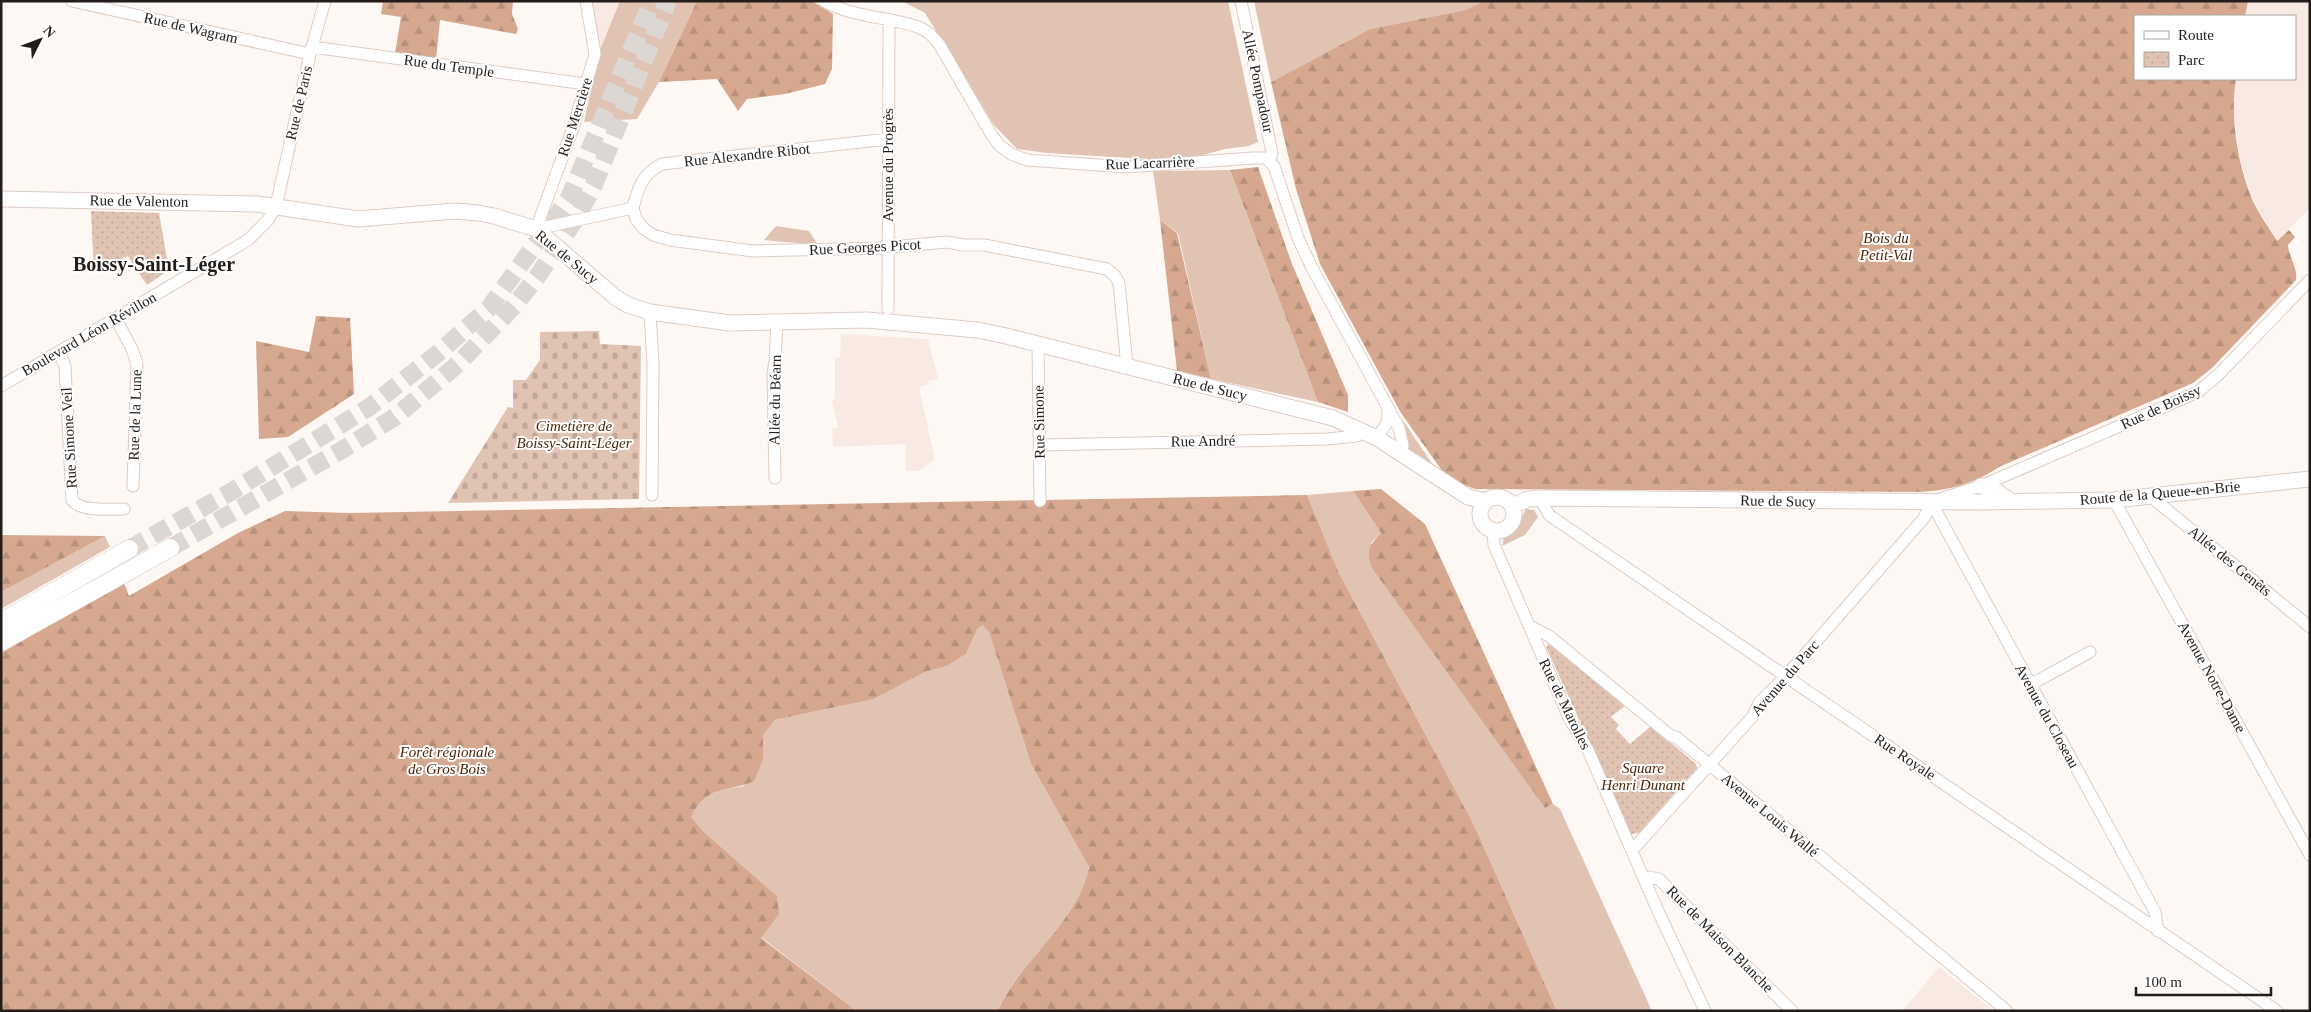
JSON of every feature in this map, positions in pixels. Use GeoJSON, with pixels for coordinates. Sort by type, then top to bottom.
{"type":"FeatureCollection","features":[{"type":"Feature","properties":{"kind":"highway"},"geometry":{"type":"LineString","coordinates":[[1,642],[170,548]]}},
{"type":"Feature","properties":{"kind":"highway"},"geometry":{"type":"LineString","coordinates":[[1,622],[129,549]]}},
{"type":"Feature","properties":{"kind":"main road","name":"Rue de Valenton"},"geometry":{"type":"LineString","coordinates":[[1,199],[246,203],[276,206]]}},
{"type":"Feature","properties":{"kind":"main road","name":"Rue de Sucy"},"geometry":{"type":"LineString","coordinates":[[276,206],[358,219],[462,211],[494,216],[536,229],[615,297],[628,305],[650,312],[730,323],[853,320],[886,326],[932,326],[977,330],[1127,366],[1300,409],[1364,430],[1483,506]]}},
{"type":"Feature","properties":{"kind":"main road","name":"Route de la Queue-en-Brie"},"geometry":{"type":"LineString","coordinates":[[2011,501],[2114,500],[2310,480]]}},
{"type":"Feature","properties":{"kind":"main road"},"geometry":{"type":"LineString","coordinates":[[1981,486],[1996,491],[2011,501]]}},
{"type":"Feature","properties":{"kind":"main road"},"geometry":{"type":"LineString","coordinates":[[1499,497],[1512,506],[1514,512],[1512,523],[1504,530],[1493,531],[1484,525],[1483,506],[1499,497]]}},
{"type":"Feature","properties":{"kind":"main road","name":"Rue de Sucy"},"geometry":{"type":"LineString","coordinates":[[1512,506],[1529,499],[1540,498],[1931,502],[2011,501]]}},
{"type":"Feature","properties":{"kind":"street","name":"Rue de Wagram"},"geometry":{"type":"LineString","coordinates":[[72,1],[121,6],[311,50]]}},
{"type":"Feature","properties":{"kind":"street","name":"Rue de Paris"},"geometry":{"type":"LineString","coordinates":[[276,206],[324,1]]}},
{"type":"Feature","properties":{"kind":"street","name":"Rue Mercière"},"geometry":{"type":"LineString","coordinates":[[536,229],[573,128],[595,54],[586,1]]}},
{"type":"Feature","properties":{"kind":"street","name":"Rue Lacarrière"},"geometry":{"type":"LineString","coordinates":[[824,1],[848,13],[919,27],[930,34],[939,44],[995,139],[1011,154],[1026,160],[1127,167],[1253,158],[1266,158],[1270,161]]}},
{"type":"Feature","properties":{"kind":"street","name":"Allée Pompadour"},"geometry":{"type":"LineString","coordinates":[[1241,1],[1272,152],[1270,161]]}},
{"type":"Feature","properties":{"kind":"street","name":"Avenue du Progrès"},"geometry":{"type":"LineString","coordinates":[[888,309],[889,21]]}},
{"type":"Feature","properties":{"kind":"street","name":"Rue du Temple"},"geometry":{"type":"LineString","coordinates":[[311,50],[586,84]]}},
{"type":"Feature","properties":{"kind":"street","name":"Rue Alexandre Ribot"},"geometry":{"type":"LineString","coordinates":[[633,208],[637,188],[651,170],[662,164],[888,139]]}},
{"type":"Feature","properties":{"kind":"street"},"geometry":{"type":"LineString","coordinates":[[1270,161],[1277,171],[1287,206],[1311,266],[1399,428],[1404,445],[1402,455]]}},
{"type":"Feature","properties":{"kind":"street","name":"Boulevard Léon Révillon"},"geometry":{"type":"LineString","coordinates":[[1,386],[254,236],[268,220],[276,206]]}},
{"type":"Feature","properties":{"kind":"street"},"geometry":{"type":"LineString","coordinates":[[536,229],[633,208]]}},
{"type":"Feature","properties":{"kind":"street","name":"Rue Georges Picot"},"geometry":{"type":"LineString","coordinates":[[633,208],[636,219],[644,229],[653,235],[670,240],[753,251],[889,247],[947,242],[963,245],[984,245],[1107,269],[1115,276],[1119,283],[1127,366]]}},
{"type":"Feature","properties":{"kind":"street","name":"Rue de Boissy"},"geometry":{"type":"LineString","coordinates":[[1931,502],[1981,486],[2198,392],[2219,374],[2310,280]]}},
{"type":"Feature","properties":{"kind":"street"},"geometry":{"type":"LineString","coordinates":[[650,312],[653,364],[652,495]]}},
{"type":"Feature","properties":{"kind":"street","name":"Rue de la Lune"},"geometry":{"type":"LineString","coordinates":[[116,318],[132,349],[137,364],[133,486]]}},
{"type":"Feature","properties":{"kind":"street","name":"Allée du Béarn"},"geometry":{"type":"LineString","coordinates":[[775,478],[773,373],[777,322]]}},
{"type":"Feature","properties":{"kind":"street","name":"Rue Simone"},"geometry":{"type":"LineString","coordinates":[[1038,344],[1040,501]]}},
{"type":"Feature","properties":{"kind":"street","name":"Rue Simone Veil"},"geometry":{"type":"LineString","coordinates":[[60,352],[65,366],[72,500],[76,506],[83,508],[124,509]]}},
{"type":"Feature","properties":{"kind":"street"},"geometry":{"type":"LineString","coordinates":[[1377,438],[1387,423],[1388,410]]}},
{"type":"Feature","properties":{"kind":"street","name":"Rue André"},"geometry":{"type":"LineString","coordinates":[[1040,445],[1327,439],[1357,436],[1364,430]]}},
{"type":"Feature","properties":{"kind":"street"},"geometry":{"type":"LineString","coordinates":[[1976,502],[1996,491],[2008,474]]}},
{"type":"Feature","properties":{"kind":"street","name":"Allée des Genêts"},"geometry":{"type":"LineString","coordinates":[[2150,496],[2310,627]]}},
{"type":"Feature","properties":{"kind":"street","name":"Rue Royale"},"geometry":{"type":"LineString","coordinates":[[1540,498],[1549,515],[2277,1011]]}},
{"type":"Feature","properties":{"kind":"street","name":"Avenue Notre-Dame"},"geometry":{"type":"LineString","coordinates":[[2114,500],[2310,855]]}},
{"type":"Feature","properties":{"kind":"street","name":"Avenue du Parc"},"geometry":{"type":"LineString","coordinates":[[1631,849],[1636,846],[1753,716],[1759,703],[1786,676],[1924,518],[1931,502]]}},
{"type":"Feature","properties":{"kind":"street","name":"Avenue du Closeau"},"geometry":{"type":"LineString","coordinates":[[1931,502],[2155,912],[2158,930]]}},
{"type":"Feature","properties":{"kind":"street","name":"Rue de Marolles"},"geometry":{"type":"LineString","coordinates":[[1493,531],[1494,545],[1570,720],[1588,750],[1644,879],[1705,1011]]}},
{"type":"Feature","properties":{"kind":"street","name":"Avenue Louis Wallé"},"geometry":{"type":"LineString","coordinates":[[1530,626],[1549,636],[1708,764],[2007,1011]]}},
{"type":"Feature","properties":{"kind":"street"},"geometry":{"type":"LineString","coordinates":[[2030,685],[2090,652]]}},
{"type":"Feature","properties":{"kind":"street","name":"Rue de Maison Blanche"},"geometry":{"type":"LineString","coordinates":[[1644,879],[1649,876],[1659,879],[1792,1011]]}},
{"type":"Feature","properties":{"kind":"shaded area"},"geometry":{"type":"Polygon","coordinates":[[[590,1],[620,1],[600,50],[590,1]]]}},
{"type":"Feature","properties":{"kind":"shaded area"},"geometry":{"type":"Polygon","coordinates":[[[2248,1],[2310,1],[2310,208],[2277,241],[2250,194],[2239,153],[2233,109],[2236,80],[2296,80],[2296,15],[2245,15],[2248,1]]]}},
{"type":"Feature","properties":{"kind":"shaded area"},"geometry":{"type":"Polygon","coordinates":[[[841,334],[928,339],[938,379],[928,381],[929,384],[919,387],[935,460],[918,471],[906,471],[905,444],[833,447],[832,429],[838,427],[832,400],[835,399],[835,358],[840,357],[841,334]]]}},
{"type":"Feature","properties":{"kind":"shaded area"},"geometry":{"type":"Polygon","coordinates":[[[1939,967],[1994,1011],[1902,1011],[1939,967]]]}},
{"type":"Feature","properties":{"kind":"green space"},"geometry":{"type":"Polygon","coordinates":[[[383,1],[513,1],[512,14],[518,29],[516,34],[440,20],[436,59],[395,53],[401,17],[381,14],[383,1]]]}},
{"type":"Feature","properties":{"kind":"green space"},"geometry":{"type":"Polygon","coordinates":[[[620,1],[697,1],[659,82],[637,119],[584,122],[600,50],[620,1]]]}},
{"type":"Feature","properties":{"kind":"green space"},"geometry":{"type":"Polygon","coordinates":[[[697,1],[812,1],[833,14],[832,69],[825,84],[785,94],[747,99],[738,111],[717,79],[659,82],[697,1]]]}},
{"type":"Feature","properties":{"kind":"green space"},"geometry":{"type":"Polygon","coordinates":[[[902,1],[1228,1],[1258,142],[1249,146],[1225,149],[1181,161],[1047,153],[1017,149],[994,125],[925,13],[902,1]]]}},
{"type":"Feature","properties":{"kind":"green space"},"geometry":{"type":"Polygon","coordinates":[[[1254,1],[1484,1],[1465,10],[1370,29],[1271,82],[1254,1]]]}},
{"type":"Feature","properties":{"kind":"green space","name":"Bois du Petit-Val"},"geometry":{"type":"Polygon","coordinates":[[[1484,1],[2248,1],[2245,15],[2134,15],[2134,80],[2236,80],[2234,122],[2238,152],[2245,180],[2255,206],[2277,241],[2289,230],[2295,237],[2288,245],[2296,271],[2296,280],[2212,368],[2193,383],[1999,467],[1971,482],[1952,488],[1920,492],[1475,489],[1456,482],[1443,472],[1401,413],[1320,264],[1296,189],[1271,82],[1370,29],[1465,10],[1484,1]]]}},
{"type":"Feature","properties":{"kind":"green space"},"geometry":{"type":"Polygon","coordinates":[[[1258,167],[1292,264],[1348,395],[1348,412],[1318,402],[1230,170],[1258,167]]]}},
{"type":"Feature","properties":{"kind":"green space"},"geometry":{"type":"Polygon","coordinates":[[[1230,170],[1318,402],[1211,379],[1178,233],[1160,220],[1153,171],[1230,170]]]}},
{"type":"Feature","properties":{"kind":"green space"},"geometry":{"type":"Polygon","coordinates":[[[91,211],[159,213],[169,270],[147,285],[128,256],[94,271],[91,211]]]}},
{"type":"Feature","properties":{"kind":"green space"},"geometry":{"type":"Polygon","coordinates":[[[1160,220],[1177,233],[1211,379],[1177,371],[1160,220]]]}},
{"type":"Feature","properties":{"kind":"green space"},"geometry":{"type":"Polygon","coordinates":[[[776,226],[809,231],[818,245],[764,240],[776,226]]]}},
{"type":"Feature","properties":{"kind":"green space"},"geometry":{"type":"Polygon","coordinates":[[[316,316],[350,318],[354,394],[288,437],[259,439],[256,341],[309,352],[316,316]]]}},
{"type":"Feature","properties":{"kind":"green space","name":"Cimetière de Boissy-Saint-Léger"},"geometry":{"type":"Polygon","coordinates":[[[599,331],[600,344],[641,346],[639,499],[448,503],[508,407],[513,408],[513,380],[526,380],[540,360],[540,332],[599,331]]]}},
{"type":"Feature","properties":{"kind":"green space"},"geometry":{"type":"Polygon","coordinates":[[[1404,422],[1437,471],[1407,449],[1400,424],[1404,422]]]}},
{"type":"Feature","properties":{"kind":"green space"},"geometry":{"type":"Polygon","coordinates":[[[1381,489],[1425,524],[1553,804],[1545,808],[1372,568],[1369,552],[1374,541],[1381,533],[1353,491],[1381,489]]]}},
{"type":"Feature","properties":{"kind":"green space"},"geometry":{"type":"Polygon","coordinates":[[[1353,491],[1381,533],[1371,543],[1545,808],[1553,804],[1560,809],[1652,1011],[1557,1011],[1474,825],[1339,573],[1307,495],[1353,491]]]}},
{"type":"Feature","properties":{"kind":"green space","name":"Forêt régionale de Gros Bois"},"geometry":{"type":"Polygon","coordinates":[[[1307,495],[1339,573],[1474,825],[1557,1011],[998,1011],[1007,993],[1073,906],[1083,887],[1089,867],[1031,764],[989,632],[983,625],[978,628],[966,654],[947,666],[925,672],[874,699],[775,720],[763,735],[763,759],[754,781],[711,794],[697,806],[691,817],[704,832],[777,896],[779,914],[761,938],[857,1011],[1,1011],[1,653],[124,583],[129,596],[238,533],[285,511],[350,513],[1307,495]]]}},
{"type":"Feature","properties":{"kind":"green space"},"geometry":{"type":"Polygon","coordinates":[[[1526,509],[1534,510],[1538,517],[1525,535],[1502,546],[1504,537],[1516,527],[1526,509]]]}},
{"type":"Feature","properties":{"kind":"green space"},"geometry":{"type":"Polygon","coordinates":[[[1,535],[105,536],[1,592],[1,535]]]}},
{"type":"Feature","properties":{"kind":"green space"},"geometry":{"type":"Polygon","coordinates":[[[105,536],[110,547],[1,609],[1,592],[105,536]]]}},
{"type":"Feature","properties":{"kind":"green space"},"geometry":{"type":"Polygon","coordinates":[[[983,624],[989,632],[1031,764],[1089,867],[1083,887],[1061,924],[1020,975],[1007,993],[998,1011],[857,1011],[761,937],[778,914],[777,896],[704,832],[691,817],[706,797],[719,791],[744,786],[763,759],[763,735],[775,720],[874,699],[925,672],[947,666],[966,654],[978,628],[983,624]]]}},
{"type":"Feature","properties":{"kind":"green space","name":"Square Henri Dunant"},"geometry":{"type":"Polygon","coordinates":[[[1550,643],[1626,705],[1611,717],[1619,725],[1616,729],[1630,744],[1651,726],[1696,764],[1697,768],[1639,833],[1631,834],[1546,647],[1550,643]]]}},
{"type":"Feature","properties":{"kind":"tunnel"},"geometry":{"type":"LineString","coordinates":[[129,549],[234,490],[368,408],[437,354],[489,308],[569,198],[652,1]]}},
{"type":"Feature","properties":{"kind":"tunnel"},"geometry":{"type":"LineString","coordinates":[[170,548],[342,450],[395,417],[458,364],[514,306],[537,277],[577,217],[594,185],[668,1]]}},
{"type":"Feature","properties":{"kind":"district","name":"Boissy-Saint-Léger"},"geometry":{"type":"Point","coordinates":[154,264]}}]}
